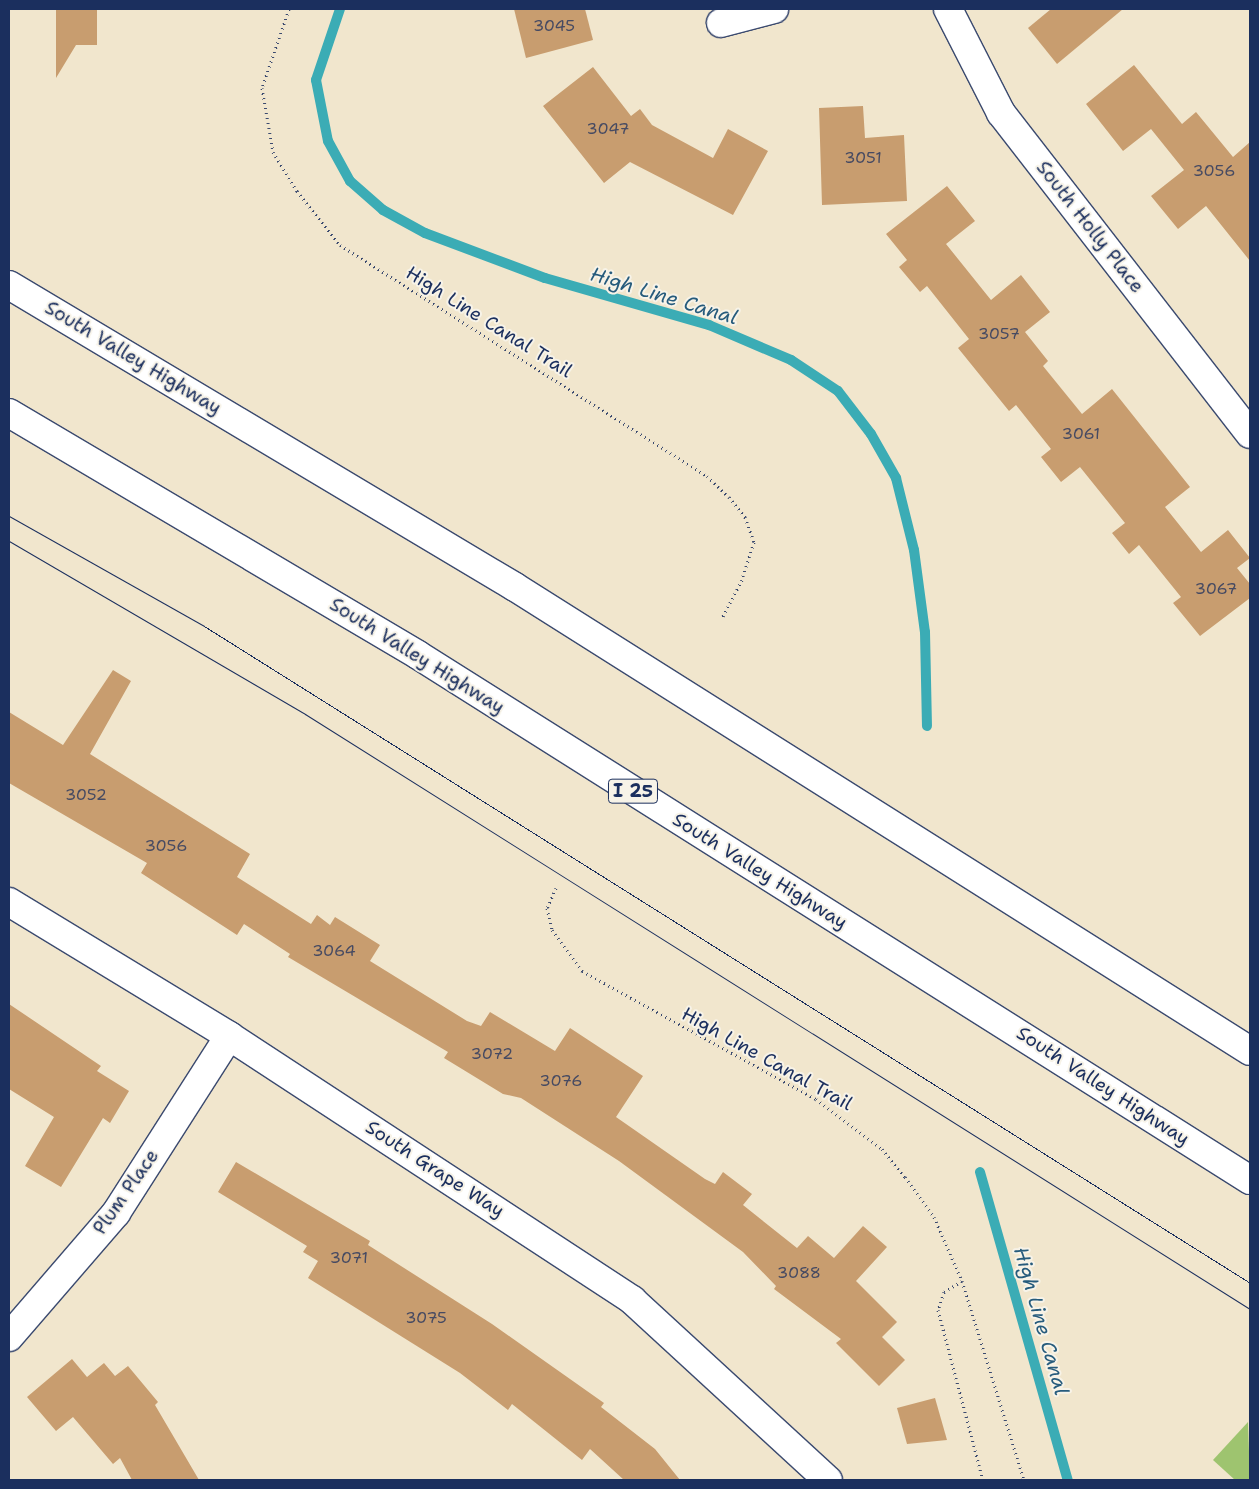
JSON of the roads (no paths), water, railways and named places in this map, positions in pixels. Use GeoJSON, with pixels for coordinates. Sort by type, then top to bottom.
{"type":"FeatureCollection","features":[{"type":"Feature","properties":{"kind":"main road"},"geometry":{"type":"LineString","coordinates":[[721,24],[774,9]]}},
{"type":"Feature","properties":{"kind":"main road","name":"South Holly Place"},"geometry":{"type":"LineString","coordinates":[[948,9],[1001,113],[1250,434]]}},
{"type":"Feature","properties":{"kind":"main road","name":"South Valley Highway"},"geometry":{"type":"LineString","coordinates":[[9,285],[515,586],[1250,1051]]}},
{"type":"Feature","properties":{"kind":"main road","name":"South Valley Highway"},"geometry":{"type":"LineString","coordinates":[[9,413],[418,655],[1250,1180]]}},
{"type":"Feature","properties":{"kind":"main road","name":"South Grape Way"},"geometry":{"type":"LineString","coordinates":[[9,902],[229,1036],[632,1300],[828,1480]]}},
{"type":"Feature","properties":{"kind":"main road","name":"Plum Place"},"geometry":{"type":"LineString","coordinates":[[9,1337],[116,1213],[229,1036]]}},
{"type":"Feature","properties":{"kind":"waterway","name":"High Line Canal"},"geometry":{"type":"LineString","coordinates":[[340,9],[316,80],[328,141],[350,181],[383,210],[425,233],[545,278],[709,325],[791,360],[838,391],[871,434],[896,478],[914,550],[925,632],[927,726]]}},
{"type":"Feature","properties":{"kind":"waterway","name":"High Line Canal"},"geometry":{"type":"LineString","coordinates":[[980,1172],[1068,1480]]}},
{"type":"Feature","properties":{"kind":"tram line"},"geometry":{"type":"LineString","coordinates":[[9,516],[204,626],[1250,1283]]}},
{"type":"Feature","properties":{"kind":"tram line"},"geometry":{"type":"LineString","coordinates":[[9,541],[305,714],[1250,1309]]}}]}
